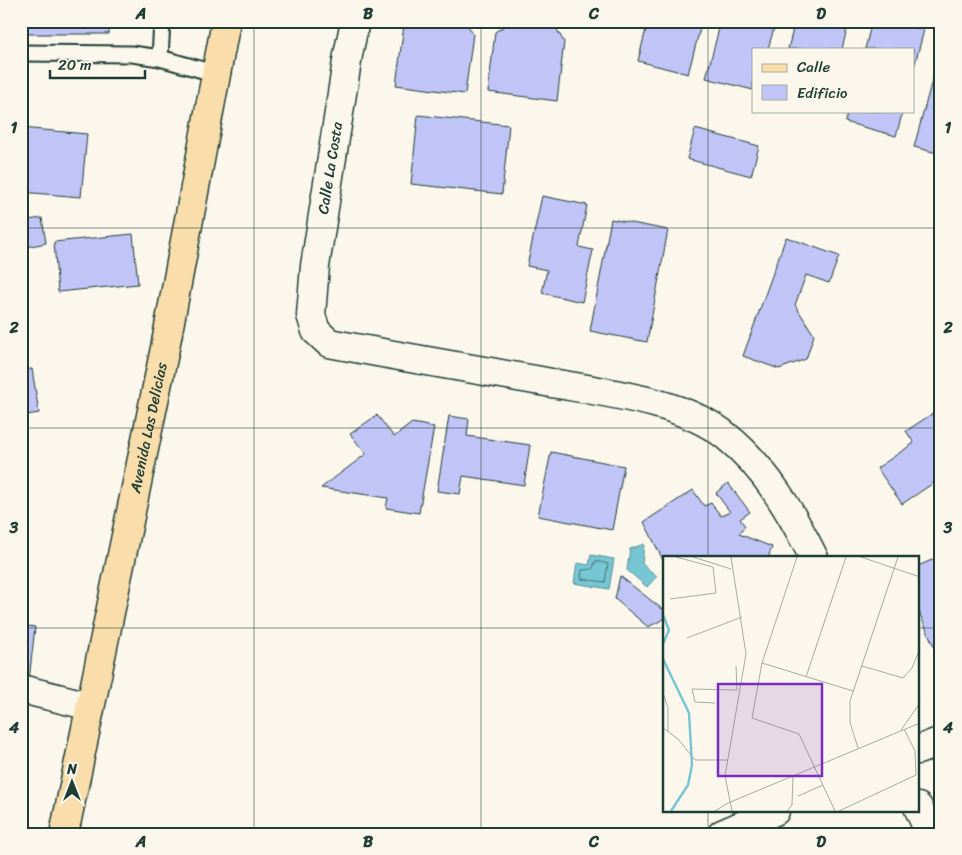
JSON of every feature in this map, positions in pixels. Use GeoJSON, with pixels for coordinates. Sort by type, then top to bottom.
{"type":"FeatureCollection","features":[{"type":"Feature","properties":{"kind":"main road","name":"Avenida Las Delicias"},"geometry":{"type":"LineString","coordinates":[[64,834],[165,348],[226,21]]}},
{"type":"Feature","properties":{"kind":"street","name":"Calle La Costa"},"geometry":{"type":"LineString","coordinates":[[355,21],[315,266],[311,315],[316,331],[329,343],[638,399],[696,418],[724,435],[753,461],[778,492],[813,556]]}},
{"type":"Feature","properties":{"kind":"street"},"geometry":{"type":"LineString","coordinates":[[21,689],[90,706]]}},
{"type":"Feature","properties":{"kind":"street"},"geometry":{"type":"LineString","coordinates":[[920,749],[941,741]]}},
{"type":"Feature","properties":{"kind":"street"},"geometry":{"type":"LineString","coordinates":[[722,834],[773,812]]}},
{"type":"Feature","properties":{"kind":"street"},"geometry":{"type":"LineString","coordinates":[[920,812],[930,834]]}},
{"type":"Feature","properties":{"kind":"lane"},"geometry":{"type":"LineString","coordinates":[[160,58],[162,21]]}},
{"type":"Feature","properties":{"kind":"lane"},"geometry":{"type":"LineString","coordinates":[[21,53],[132,54],[160,58],[217,74]]}},
{"type":"Feature","properties":{"kind":"water"},"geometry":{"type":"Polygon","coordinates":[[[644,544],[642,564],[657,576],[647,587],[627,570],[630,549],[644,544]]]}},
{"type":"Feature","properties":{"kind":"water"},"geometry":{"type":"Polygon","coordinates":[[[591,555],[614,559],[609,589],[574,583],[577,563],[589,565],[591,555]]]}},
{"type":"Feature","properties":{"kind":"building"},"geometry":{"type":"Polygon","coordinates":[[[21,21],[109,21],[109,34],[21,34],[21,21]]]}},
{"type":"Feature","properties":{"kind":"building"},"geometry":{"type":"Polygon","coordinates":[[[410,21],[465,21],[473,34],[465,94],[396,85],[404,25],[410,21]]]}},
{"type":"Feature","properties":{"kind":"building"},"geometry":{"type":"Polygon","coordinates":[[[512,21],[552,21],[564,42],[557,101],[488,92],[495,32],[512,21]]]}},
{"type":"Feature","properties":{"kind":"building"},"geometry":{"type":"Polygon","coordinates":[[[648,21],[702,21],[688,74],[638,61],[648,21]]]}},
{"type":"Feature","properties":{"kind":"building"},"geometry":{"type":"Polygon","coordinates":[[[721,21],[776,21],[768,48],[752,48],[752,90],[706,78],[721,21]]]}},
{"type":"Feature","properties":{"kind":"building"},"geometry":{"type":"Polygon","coordinates":[[[795,21],[849,21],[842,48],[788,48],[795,21]]]}},
{"type":"Feature","properties":{"kind":"building"},"geometry":{"type":"Polygon","coordinates":[[[872,21],[889,21],[924,30],[914,67],[914,48],[865,48],[872,21]]]}},
{"type":"Feature","properties":{"kind":"building"},"geometry":{"type":"Polygon","coordinates":[[[941,47],[941,154],[914,147],[941,47]]]}},
{"type":"Feature","properties":{"kind":"building"},"geometry":{"type":"Polygon","coordinates":[[[848,112],[903,112],[896,136],[845,122],[848,112]]]}},
{"type":"Feature","properties":{"kind":"building"},"geometry":{"type":"Polygon","coordinates":[[[418,115],[509,125],[502,194],[411,184],[418,115]]]}},
{"type":"Feature","properties":{"kind":"building"},"geometry":{"type":"Polygon","coordinates":[[[21,128],[87,134],[81,197],[21,192],[21,128]]]}},
{"type":"Feature","properties":{"kind":"building"},"geometry":{"type":"Polygon","coordinates":[[[695,129],[759,146],[751,176],[687,159],[695,129]]]}},
{"type":"Feature","properties":{"kind":"building"},"geometry":{"type":"Polygon","coordinates":[[[542,196],[587,205],[579,247],[593,250],[582,302],[542,293],[547,270],[527,266],[542,196]]]}},
{"type":"Feature","properties":{"kind":"building"},"geometry":{"type":"Polygon","coordinates":[[[42,218],[46,243],[21,248],[21,221],[42,218]]]}},
{"type":"Feature","properties":{"kind":"building"},"geometry":{"type":"Polygon","coordinates":[[[611,219],[668,230],[647,342],[590,331],[611,219]]]}},
{"type":"Feature","properties":{"kind":"building"},"geometry":{"type":"Polygon","coordinates":[[[133,234],[138,284],[58,292],[54,242],[133,234]]]}},
{"type":"Feature","properties":{"kind":"building"},"geometry":{"type":"Polygon","coordinates":[[[786,237],[839,256],[829,283],[806,275],[795,305],[814,335],[806,359],[779,369],[743,356],[786,237]]]}},
{"type":"Feature","properties":{"kind":"building"},"geometry":{"type":"Polygon","coordinates":[[[32,369],[39,413],[21,416],[21,370],[32,369]]]}},
{"type":"Feature","properties":{"kind":"building"},"geometry":{"type":"Polygon","coordinates":[[[941,408],[941,478],[902,504],[877,468],[914,443],[906,431],[941,408]]]}},
{"type":"Feature","properties":{"kind":"building"},"geometry":{"type":"Polygon","coordinates":[[[377,415],[394,437],[412,423],[434,427],[419,513],[386,508],[388,498],[321,488],[366,454],[350,434],[377,415]]]}},
{"type":"Feature","properties":{"kind":"building"},"geometry":{"type":"Polygon","coordinates":[[[449,416],[469,419],[467,436],[530,445],[524,485],[463,476],[460,494],[437,491],[449,416]]]}},
{"type":"Feature","properties":{"kind":"building"},"geometry":{"type":"Polygon","coordinates":[[[551,452],[624,466],[612,530],[538,516],[551,452]]]}},
{"type":"Feature","properties":{"kind":"building"},"geometry":{"type":"Polygon","coordinates":[[[728,483],[750,512],[740,519],[745,526],[739,534],[772,547],[769,556],[663,556],[663,560],[644,522],[693,490],[704,506],[711,503],[721,516],[730,512],[716,493],[728,483]]]}},
{"type":"Feature","properties":{"kind":"building"},"geometry":{"type":"Polygon","coordinates":[[[21,509],[29,510],[21,568],[21,509]]]}},
{"type":"Feature","properties":{"kind":"building"},"geometry":{"type":"Polygon","coordinates":[[[941,556],[941,649],[936,651],[920,615],[920,565],[941,556]]]}},
{"type":"Feature","properties":{"kind":"building"},"geometry":{"type":"Polygon","coordinates":[[[620,576],[663,608],[663,620],[648,627],[615,599],[620,576]]]}},
{"type":"Feature","properties":{"kind":"building"},"geometry":{"type":"Polygon","coordinates":[[[21,625],[35,627],[29,680],[21,679],[21,625]]]}}]}
